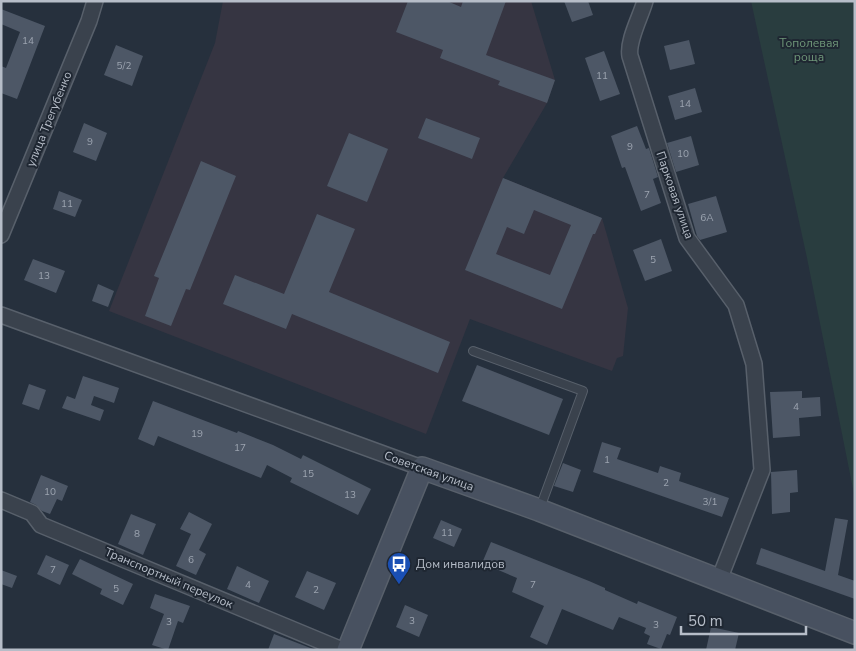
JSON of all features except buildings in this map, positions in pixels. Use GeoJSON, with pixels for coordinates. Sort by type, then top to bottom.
{"type":"FeatureCollection","features":[{"type":"Feature","properties":{"kind":"street","name":"улица Трегубенко"},"geometry":{"type":"LineString","coordinates":[[1,235],[89,21],[95,1]]}},
{"type":"Feature","properties":{"kind":"street","name":"Парковая улица"},"geometry":{"type":"LineString","coordinates":[[645,1],[631,40],[630,56],[687,238],[736,305],[754,364],[762,470],[719,580]]}},
{"type":"Feature","properties":{"kind":"street","name":"Советская улица"},"geometry":{"type":"LineString","coordinates":[[1,314],[539,510],[855,633]]}},
{"type":"Feature","properties":{"kind":"street"},"geometry":{"type":"LineString","coordinates":[[348,650],[422,468]]}},
{"type":"Feature","properties":{"kind":"street","name":"Транспортный переулок"},"geometry":{"type":"LineString","coordinates":[[1,500],[32,513],[41,525],[342,650]]}},
{"type":"Feature","properties":{"kind":"lane"},"geometry":{"type":"LineString","coordinates":[[473,351],[583,392],[539,510]]}},
{"type":"Feature","properties":{"kind":"shaded area"},"geometry":{"type":"Polygon","coordinates":[[[223,1],[531,1],[555,80],[547,103],[503,178],[602,218],[628,308],[623,356],[617,358],[612,371],[470,319],[426,434],[109,311],[215,43],[223,1]]]}},
{"type":"Feature","properties":{"kind":"green space","name":"Тополевая роща"},"geometry":{"type":"Polygon","coordinates":[[[751,1],[855,1],[855,499],[807,258],[751,1]]]}},
{"type":"Feature","properties":{"kind":"place","name":"Дом инвалидов"},"geometry":{"type":"Point","coordinates":[399,585]}}]}
